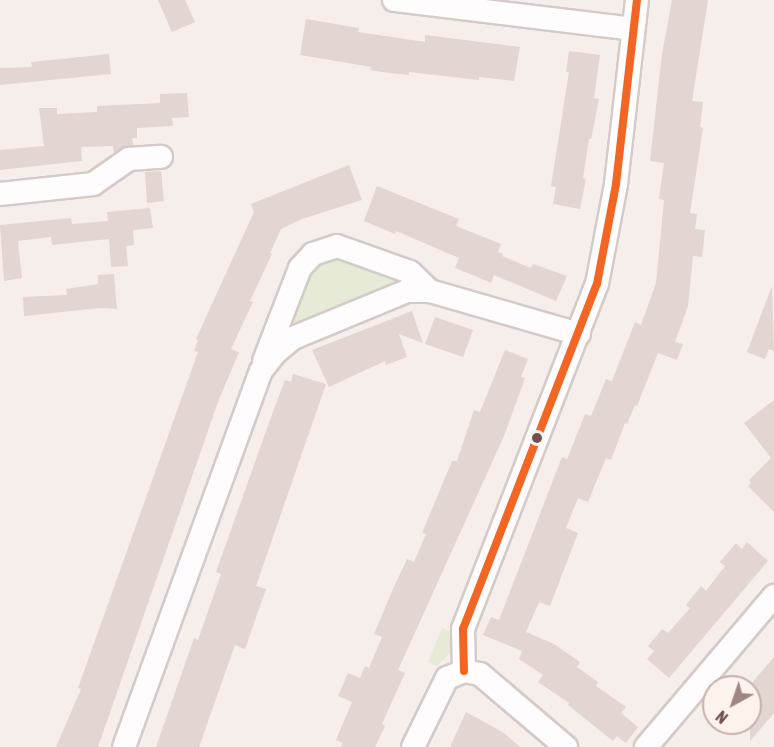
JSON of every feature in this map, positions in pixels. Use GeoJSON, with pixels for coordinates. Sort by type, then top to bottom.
{"type":"FeatureCollection","features":[{"type":"Feature","properties":{"kind":"street"},"geometry":{"type":"LineString","coordinates":[[394,0],[633,29]]}},
{"type":"Feature","properties":{"kind":"street"},"geometry":{"type":"LineString","coordinates":[[464,671],[463,629],[597,284],[616,184],[637,0]]}},
{"type":"Feature","properties":{"kind":"street"},"geometry":{"type":"LineString","coordinates":[[0,194],[93,184],[129,159],[161,157]]}},
{"type":"Feature","properties":{"kind":"street"},"geometry":{"type":"LineString","coordinates":[[124,747],[300,268],[313,254],[337,246],[410,272],[430,291]]}},
{"type":"Feature","properties":{"kind":"street"},"geometry":{"type":"LineString","coordinates":[[261,371],[274,353],[293,338],[407,291],[430,291],[579,334]]}},
{"type":"Feature","properties":{"kind":"street"},"geometry":{"type":"LineString","coordinates":[[646,747],[774,596]]}},
{"type":"Feature","properties":{"kind":"street"},"geometry":{"type":"LineString","coordinates":[[413,747],[447,678],[464,671],[480,674],[566,747]]}},
{"type":"Feature","properties":{"kind":"green space"},"geometry":{"type":"Polygon","coordinates":[[[341,252],[408,283],[285,328],[309,265],[341,252]]]}},
{"type":"Feature","properties":{"kind":"green space"},"geometry":{"type":"Polygon","coordinates":[[[442,628],[450,631],[453,650],[437,666],[428,662],[442,628]]]}},
{"type":"Feature","properties":{"kind":"building"},"geometry":{"type":"Polygon","coordinates":[[[158,0],[185,0],[195,22],[172,32],[158,0]]]}},
{"type":"Feature","properties":{"kind":"building"},"geometry":{"type":"Polygon","coordinates":[[[672,0],[708,0],[692,101],[703,102],[700,127],[703,128],[690,213],[697,214],[695,229],[705,230],[702,257],[693,256],[688,306],[675,342],[683,344],[677,360],[658,353],[637,406],[635,405],[627,424],[625,423],[611,460],[606,458],[588,502],[578,498],[566,528],[578,533],[550,606],[539,602],[526,632],[554,644],[580,662],[577,667],[598,682],[596,686],[626,707],[621,713],[638,727],[626,743],[617,736],[613,741],[568,705],[569,703],[538,682],[543,675],[519,659],[522,651],[483,635],[491,617],[499,620],[562,457],[567,459],[585,414],[591,416],[606,379],[612,381],[635,322],[641,325],[656,283],[664,200],[659,199],[664,163],[650,161],[662,54],[672,0]]]}},
{"type":"Feature","properties":{"kind":"building"},"geometry":{"type":"Polygon","coordinates":[[[306,19],[359,28],[358,32],[425,42],[425,35],[520,47],[514,81],[479,77],[479,80],[409,72],[409,75],[389,73],[370,70],[371,67],[300,55],[306,19]]]}},
{"type":"Feature","properties":{"kind":"building"},"geometry":{"type":"Polygon","coordinates":[[[569,51],[600,55],[594,98],[599,99],[591,139],[589,139],[583,178],[586,179],[580,209],[553,204],[556,187],[551,186],[569,72],[566,72],[569,51]]]}},
{"type":"Feature","properties":{"kind":"building"},"geometry":{"type":"Polygon","coordinates":[[[109,54],[111,74],[0,85],[0,68],[32,67],[31,62],[109,54]]]}},
{"type":"Feature","properties":{"kind":"building"},"geometry":{"type":"Polygon","coordinates":[[[187,93],[189,117],[172,118],[173,126],[137,128],[137,138],[132,138],[133,145],[114,153],[113,146],[81,147],[82,161],[0,170],[0,150],[44,146],[39,108],[57,108],[57,114],[97,112],[97,106],[160,103],[160,94],[187,93]]]}},
{"type":"Feature","properties":{"kind":"building"},"geometry":{"type":"Polygon","coordinates":[[[349,165],[362,200],[302,219],[281,229],[270,253],[272,254],[250,301],[253,302],[231,349],[239,352],[218,402],[98,747],[56,747],[81,689],[78,688],[198,352],[194,351],[198,340],[196,339],[254,212],[251,204],[349,165]]]}},
{"type":"Feature","properties":{"kind":"building"},"geometry":{"type":"Polygon","coordinates":[[[161,171],[164,201],[147,203],[145,172],[161,171]]]}},
{"type":"Feature","properties":{"kind":"building"},"geometry":{"type":"Polygon","coordinates":[[[377,186],[459,219],[456,226],[501,244],[498,252],[503,254],[502,256],[531,268],[533,264],[567,276],[556,301],[494,275],[491,283],[455,268],[459,258],[396,231],[395,234],[364,221],[377,186]]]}},
{"type":"Feature","properties":{"kind":"building"},"geometry":{"type":"Polygon","coordinates":[[[150,208],[153,228],[133,230],[134,245],[126,246],[128,266],[111,267],[109,239],[52,245],[51,237],[18,241],[22,278],[4,281],[0,225],[71,218],[72,224],[108,221],[107,212],[150,208]]]}},
{"type":"Feature","properties":{"kind":"building"},"geometry":{"type":"Polygon","coordinates":[[[114,274],[117,309],[100,308],[24,316],[23,297],[67,295],[66,289],[98,284],[98,275],[114,274]]]}},
{"type":"Feature","properties":{"kind":"building"},"geometry":{"type":"Polygon","coordinates":[[[772,286],[774,351],[769,349],[765,359],[747,352],[772,286]]]}},
{"type":"Feature","properties":{"kind":"building"},"geometry":{"type":"Polygon","coordinates":[[[412,311],[423,343],[399,334],[407,357],[386,365],[385,361],[329,387],[312,350],[412,311]]]}},
{"type":"Feature","properties":{"kind":"building"},"geometry":{"type":"Polygon","coordinates":[[[435,317],[473,330],[463,357],[425,344],[435,317]]]}},
{"type":"Feature","properties":{"kind":"building"},"geometry":{"type":"Polygon","coordinates":[[[505,350],[528,359],[521,377],[525,378],[504,436],[398,670],[405,673],[382,724],[385,726],[375,747],[341,747],[343,743],[336,740],[352,702],[338,696],[348,673],[360,678],[365,666],[369,668],[382,637],[374,634],[393,589],[407,559],[414,562],[426,534],[422,533],[452,461],[457,461],[474,410],[480,412],[505,350]]]}},
{"type":"Feature","properties":{"kind":"building"},"geometry":{"type":"Polygon","coordinates":[[[293,374],[326,384],[256,586],[266,589],[245,649],[235,645],[199,747],[156,747],[194,638],[198,640],[221,574],[216,572],[271,417],[285,380],[291,382],[293,374]]]}},
{"type":"Feature","properties":{"kind":"building"},"geometry":{"type":"Polygon","coordinates":[[[774,400],[774,512],[748,486],[751,483],[749,480],[771,458],[744,423],[774,400]]]}},
{"type":"Feature","properties":{"kind":"building"},"geometry":{"type":"Polygon","coordinates":[[[747,542],[768,561],[669,678],[647,659],[654,651],[648,646],[662,629],[668,633],[690,608],[686,605],[701,586],[706,591],[725,566],[720,562],[736,543],[742,549],[747,542]]]}},
{"type":"Feature","properties":{"kind":"building"},"geometry":{"type":"Polygon","coordinates":[[[774,657],[774,713],[762,727],[762,675],[759,675],[774,657]]]}},
{"type":"Feature","properties":{"kind":"building"},"geometry":{"type":"Polygon","coordinates":[[[466,712],[504,733],[520,747],[450,747],[466,712]]]}},
{"type":"Feature","properties":{"kind":"transit line"},"geometry":{"type":"LineString","coordinates":[[464,671],[463,629],[597,284],[616,184],[637,0]]}}]}
